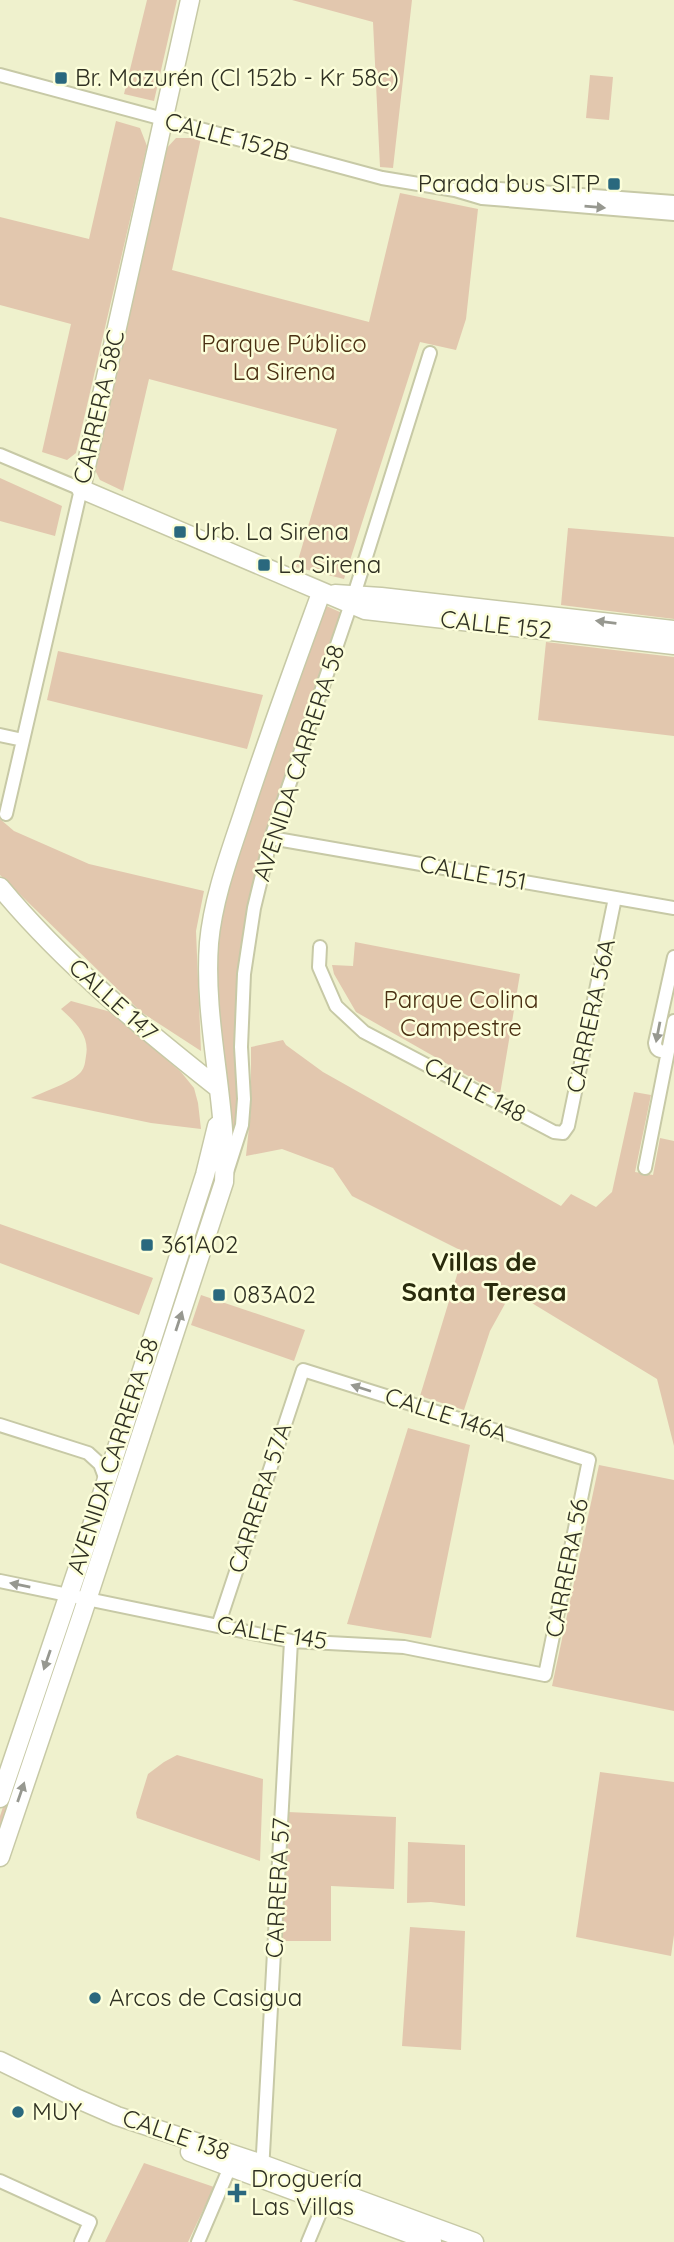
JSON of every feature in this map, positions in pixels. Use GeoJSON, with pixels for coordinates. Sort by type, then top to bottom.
{"type":"FeatureCollection","features":[{"type":"Feature","properties":{"kind":"main road","name":"CARRERA 58C"},"geometry":{"type":"LineString","coordinates":[[80,489],[190,0]]}},
{"type":"Feature","properties":{"kind":"main road","name":"CALLE 152"},"geometry":{"type":"LineString","coordinates":[[80,489],[321,593],[353,600],[674,630]]}},
{"type":"Feature","properties":{"kind":"main road","name":"AVENIDA CARRERA 58"},"geometry":{"type":"LineString","coordinates":[[0,1857],[88,1599],[224,1182],[209,960],[211,928],[217,900],[266,742],[321,593]]}},
{"type":"Feature","properties":{"kind":"main road","name":"CALLE 152"},"geometry":{"type":"LineString","coordinates":[[353,600],[365,610],[674,645]]}},
{"type":"Feature","properties":{"kind":"main road","name":"CALLE 147"},"geometry":{"type":"LineString","coordinates":[[0,887],[7,900],[121,1010],[218,1088]]}},
{"type":"Feature","properties":{"kind":"main road","name":"AVENIDA CARRERA 58"},"geometry":{"type":"LineString","coordinates":[[0,1798],[205,1175],[220,1113]]}},
{"type":"Feature","properties":{"kind":"main road","name":"CALLE 138"},"geometry":{"type":"LineString","coordinates":[[0,2061],[99,2109],[430,2238]]}},
{"type":"Feature","properties":{"kind":"main road","name":"CALLE 138"},"geometry":{"type":"LineString","coordinates":[[0,2072],[74,2109],[230,2166],[262,2171],[325,2201],[430,2238],[474,2242]]}},
{"type":"Feature","properties":{"kind":"street","name":"CALLE 152B"},"geometry":{"type":"LineString","coordinates":[[0,75],[382,178],[455,190],[482,198],[674,214]]}},
{"type":"Feature","properties":{"kind":"street","name":"CALLE 152B"},"geometry":{"type":"LineString","coordinates":[[455,190],[486,188],[674,202]]}},
{"type":"Feature","properties":{"kind":"street","name":"AVENIDA CARRERA 58"},"geometry":{"type":"LineString","coordinates":[[224,1182],[242,1125],[244,974],[254,908],[271,838],[353,600],[430,353]]}},
{"type":"Feature","properties":{"kind":"street","name":"CALLE 152"},"geometry":{"type":"LineString","coordinates":[[0,455],[80,489]]}},
{"type":"Feature","properties":{"kind":"street","name":"CARRERA 58C"},"geometry":{"type":"LineString","coordinates":[[6,814],[80,489]]}},
{"type":"Feature","properties":{"kind":"street"},"geometry":{"type":"LineString","coordinates":[[0,735],[23,740]]}},
{"type":"Feature","properties":{"kind":"street","name":"CALLE 151"},"geometry":{"type":"LineString","coordinates":[[271,838],[674,908]]}},
{"type":"Feature","properties":{"kind":"street","name":"CARRERA 56A"},"geometry":{"type":"LineString","coordinates":[[563,1133],[568,1126],[615,898]]}},
{"type":"Feature","properties":{"kind":"street","name":"CALLE 148"},"geometry":{"type":"LineString","coordinates":[[320,947],[319,967],[336,1006],[364,1032],[554,1132],[563,1133]]}},
{"type":"Feature","properties":{"kind":"street"},"geometry":{"type":"LineString","coordinates":[[667,1052],[659,1051],[655,1043],[674,957]]}},
{"type":"Feature","properties":{"kind":"street"},"geometry":{"type":"LineString","coordinates":[[645,1168],[674,1021]]}},
{"type":"Feature","properties":{"kind":"street","name":"CALLE 146A"},"geometry":{"type":"LineString","coordinates":[[303,1370],[589,1460]]}},
{"type":"Feature","properties":{"kind":"street","name":"CARRERA 57A"},"geometry":{"type":"LineString","coordinates":[[218,1626],[303,1370]]}},
{"type":"Feature","properties":{"kind":"street"},"geometry":{"type":"LineString","coordinates":[[0,1424],[88,1452],[104,1450],[118,1443]]}},
{"type":"Feature","properties":{"kind":"street"},"geometry":{"type":"LineString","coordinates":[[88,1452],[100,1464],[106,1480]]}},
{"type":"Feature","properties":{"kind":"street","name":"CARRERA 56"},"geometry":{"type":"LineString","coordinates":[[545,1675],[589,1460]]}},
{"type":"Feature","properties":{"kind":"street","name":"CALLE 145"},"geometry":{"type":"LineString","coordinates":[[0,1581],[291,1641],[404,1647],[545,1675]]}},
{"type":"Feature","properties":{"kind":"street","name":"CARRERA 57"},"geometry":{"type":"LineString","coordinates":[[262,2171],[291,1641]]}},
{"type":"Feature","properties":{"kind":"street"},"geometry":{"type":"LineString","coordinates":[[198,2242],[230,2166]]}},
{"type":"Feature","properties":{"kind":"street"},"geometry":{"type":"LineString","coordinates":[[0,2181],[90,2222],[81,2242]]}},
{"type":"Feature","properties":{"kind":"street"},"geometry":{"type":"LineString","coordinates":[[308,2242],[325,2201]]}},
{"type":"Feature","properties":{"kind":"green space"},"geometry":{"type":"Polygon","coordinates":[[[147,0],[177,0],[154,101],[124,94],[147,0]]]}},
{"type":"Feature","properties":{"kind":"green space"},"geometry":{"type":"Polygon","coordinates":[[[292,0],[412,0],[393,168],[380,167],[373,22],[292,0]]]}},
{"type":"Feature","properties":{"kind":"green space"},"geometry":{"type":"Polygon","coordinates":[[[590,75],[613,77],[609,120],[586,118],[590,75]]]}},
{"type":"Feature","properties":{"kind":"green space"},"geometry":{"type":"Polygon","coordinates":[[[116,121],[140,128],[147,146],[76,453],[67,460],[42,452],[71,324],[0,305],[0,217],[89,239],[116,121]]]}},
{"type":"Feature","properties":{"kind":"green space","name":"Parque Público La Sirena"},"geometry":{"type":"Polygon","coordinates":[[[176,138],[201,138],[172,270],[369,322],[400,193],[478,209],[466,319],[456,350],[420,342],[344,579],[296,567],[337,429],[149,379],[123,491],[100,480],[93,466],[165,150],[176,138]]]}},
{"type":"Feature","properties":{"kind":"green space"},"geometry":{"type":"Polygon","coordinates":[[[0,478],[62,506],[55,536],[0,521],[0,478]]]}},
{"type":"Feature","properties":{"kind":"green space"},"geometry":{"type":"Polygon","coordinates":[[[568,528],[674,537],[674,619],[561,605],[568,528]]]}},
{"type":"Feature","properties":{"kind":"green space"},"geometry":{"type":"Polygon","coordinates":[[[322,604],[342,613],[246,920],[237,1007],[238,1096],[231,1149],[215,974],[219,924],[225,895],[322,604]]]}},
{"type":"Feature","properties":{"kind":"green space"},"geometry":{"type":"Polygon","coordinates":[[[546,642],[674,657],[674,736],[538,720],[546,642]]]}},
{"type":"Feature","properties":{"kind":"green space"},"geometry":{"type":"Polygon","coordinates":[[[58,651],[263,695],[247,749],[47,700],[58,651]]]}},
{"type":"Feature","properties":{"kind":"green space"},"geometry":{"type":"Polygon","coordinates":[[[0,819],[14,831],[89,864],[204,891],[196,931],[201,1051],[141,1012],[0,875],[0,819]]]}},
{"type":"Feature","properties":{"kind":"green space","name":"Parque Colina Campestre"},"geometry":{"type":"Polygon","coordinates":[[[355,942],[520,974],[500,1094],[356,1012],[334,974],[332,965],[353,966],[355,942]]]}},
{"type":"Feature","properties":{"kind":"green space"},"geometry":{"type":"Polygon","coordinates":[[[71,1001],[111,1012],[181,1072],[194,1088],[201,1129],[151,1123],[31,1098],[71,1080],[83,1068],[87,1048],[84,1035],[61,1009],[71,1001]]]}},
{"type":"Feature","properties":{"kind":"green space"},"geometry":{"type":"Polygon","coordinates":[[[283,1040],[323,1072],[561,1206],[571,1194],[596,1207],[612,1192],[634,1092],[651,1095],[635,1172],[653,1175],[660,1138],[674,1141],[674,1446],[657,1379],[512,1291],[490,1331],[464,1410],[420,1396],[464,1252],[352,1196],[333,1168],[282,1149],[246,1156],[251,1108],[251,1047],[283,1040]]]}},
{"type":"Feature","properties":{"kind":"green space"},"geometry":{"type":"Polygon","coordinates":[[[216,1148],[217,1176],[92,1567],[85,1564],[216,1148]]]}},
{"type":"Feature","properties":{"kind":"green space"},"geometry":{"type":"Polygon","coordinates":[[[0,1224],[153,1278],[139,1315],[0,1263],[0,1224]]]}},
{"type":"Feature","properties":{"kind":"green space"},"geometry":{"type":"Polygon","coordinates":[[[201,1295],[305,1330],[294,1361],[191,1325],[201,1295]]]}},
{"type":"Feature","properties":{"kind":"green space"},"geometry":{"type":"Polygon","coordinates":[[[408,1428],[470,1445],[431,1638],[347,1624],[408,1428]]]}},
{"type":"Feature","properties":{"kind":"green space"},"geometry":{"type":"Polygon","coordinates":[[[599,1465],[674,1480],[674,1711],[552,1686],[599,1465]]]}},
{"type":"Feature","properties":{"kind":"green space"},"geometry":{"type":"Polygon","coordinates":[[[63,1630],[66,1631],[0,1839],[0,1816],[63,1630]]]}},
{"type":"Feature","properties":{"kind":"green space"},"geometry":{"type":"Polygon","coordinates":[[[177,1755],[263,1779],[260,1861],[137,1818],[136,1813],[148,1774],[177,1755]]]}},
{"type":"Feature","properties":{"kind":"green space"},"geometry":{"type":"Polygon","coordinates":[[[600,1772],[674,1782],[674,1935],[671,1956],[576,1937],[600,1772]]]}},
{"type":"Feature","properties":{"kind":"green space"},"geometry":{"type":"Polygon","coordinates":[[[288,1812],[396,1817],[394,1889],[331,1886],[331,1941],[281,1941],[288,1812]]]}},
{"type":"Feature","properties":{"kind":"green space"},"geometry":{"type":"Polygon","coordinates":[[[408,1842],[465,1845],[465,1906],[431,1902],[407,1903],[408,1842]]]}},
{"type":"Feature","properties":{"kind":"green space"},"geometry":{"type":"Polygon","coordinates":[[[410,1927],[465,1931],[461,2050],[402,2046],[410,1927]]]}},
{"type":"Feature","properties":{"kind":"green space"},"geometry":{"type":"Polygon","coordinates":[[[144,2163],[214,2187],[188,2242],[105,2242],[144,2163]]]}},
{"type":"Feature","properties":{"kind":"place","name":"Br. Mazurén (Cl 152b - Kr 58c)"},"geometry":{"type":"Point","coordinates":[61,78]}},
{"type":"Feature","properties":{"kind":"place","name":"Parada bus SITP"},"geometry":{"type":"Point","coordinates":[614,184]}},
{"type":"Feature","properties":{"kind":"place","name":"Urb. La Sirena"},"geometry":{"type":"Point","coordinates":[180,532]}},
{"type":"Feature","properties":{"kind":"place","name":"La Sirena"},"geometry":{"type":"Point","coordinates":[264,565]}},
{"type":"Feature","properties":{"kind":"place","name":"361A02"},"geometry":{"type":"Point","coordinates":[147,1245]}},
{"type":"Feature","properties":{"kind":"place","name":"083A02"},"geometry":{"type":"Point","coordinates":[219,1295]}},
{"type":"Feature","properties":{"kind":"place","name":"Arcos de Casigua"},"geometry":{"type":"Point","coordinates":[95,1998]}},
{"type":"Feature","properties":{"kind":"place","name":"MUY"},"geometry":{"type":"Point","coordinates":[18,2112]}},
{"type":"Feature","properties":{"kind":"place","name":"Droguería Las Villas"},"geometry":{"type":"Point","coordinates":[237,2193]}},
{"type":"Feature","properties":{"kind":"district","name":"Villas de Santa Teresa"},"geometry":{"type":"Point","coordinates":[484,1277]}}]}
